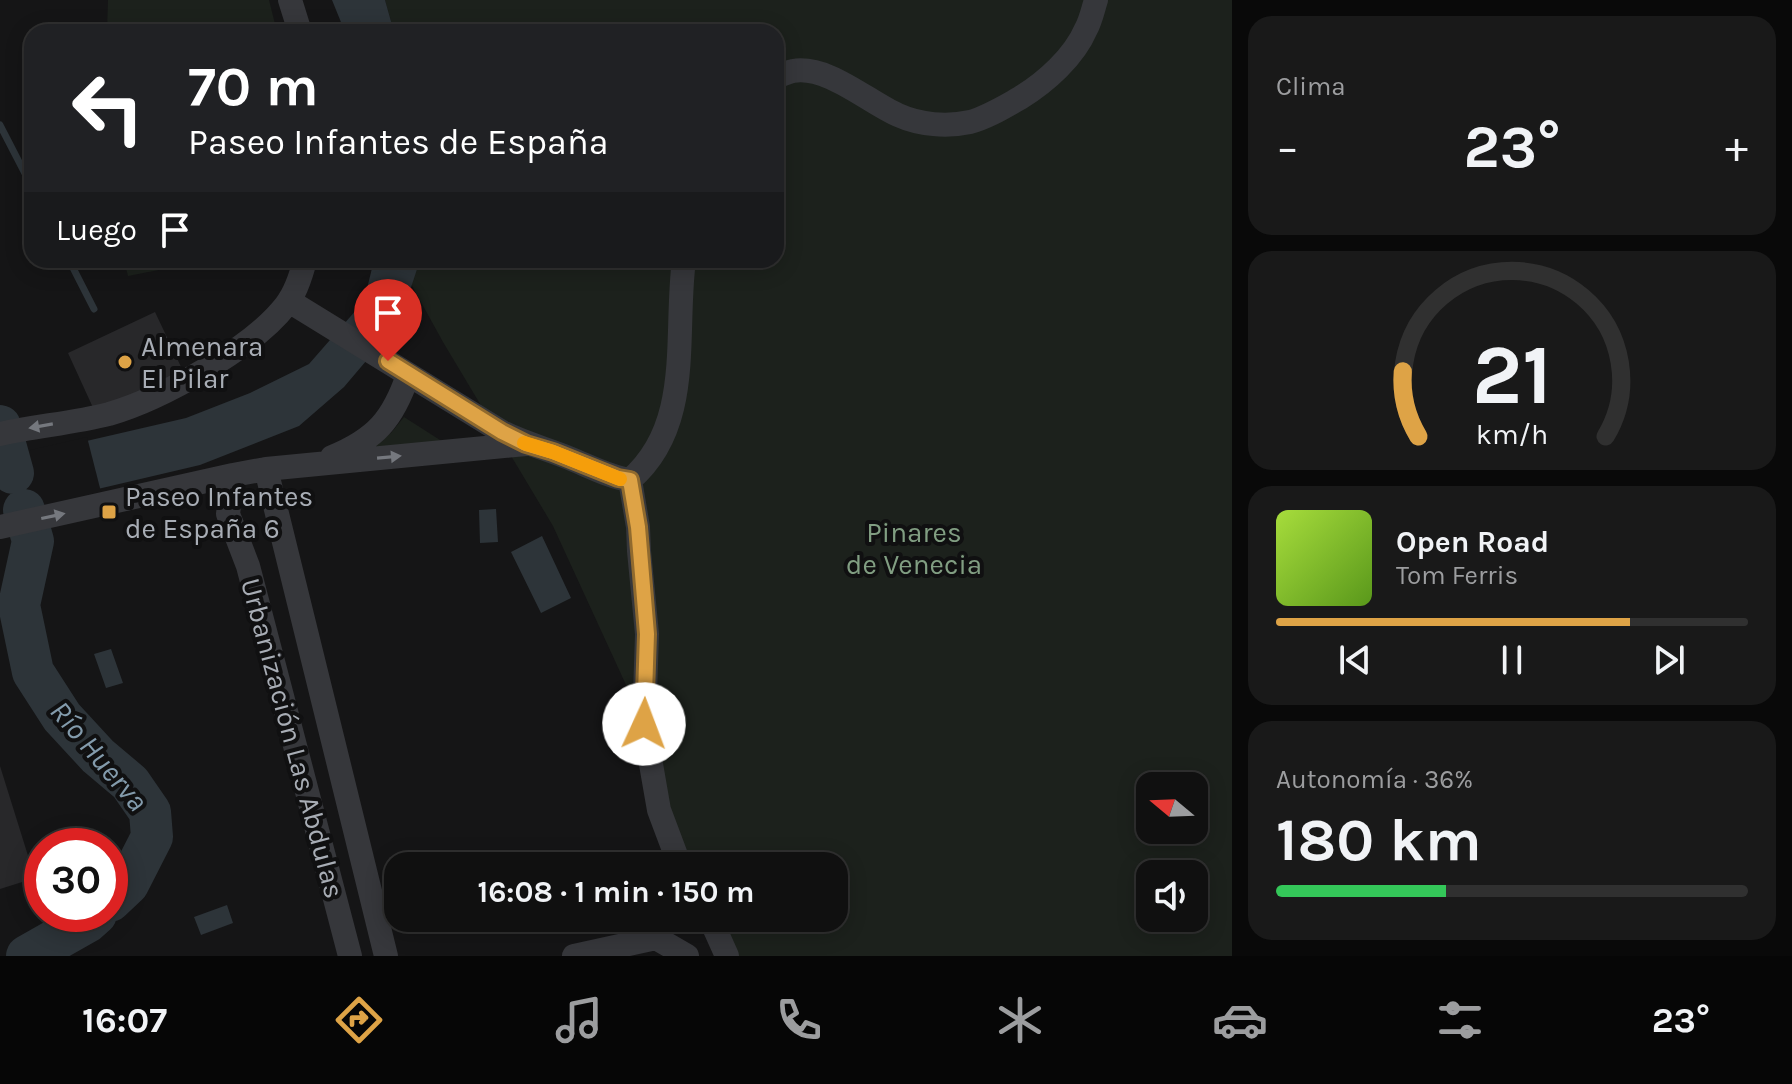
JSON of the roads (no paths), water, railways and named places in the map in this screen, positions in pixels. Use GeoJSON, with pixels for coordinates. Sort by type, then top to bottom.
{"type":"FeatureCollection","features":[{"type":"Feature","properties":{"kind":"street"},"geometry":{"type":"LineString","coordinates":[[290,0],[298,24]]}},
{"type":"Feature","properties":{"kind":"street"},"geometry":{"type":"LineString","coordinates":[[784,74],[795,70],[815,72],[899,116],[924,123],[948,125],[971,122],[1025,95],[1071,55],[1086,30],[1096,0]]}},
{"type":"Feature","properties":{"kind":"street"},"geometry":{"type":"LineString","coordinates":[[0,434],[111,413],[201,371],[263,330],[289,301],[303,268]]}},
{"type":"Feature","properties":{"kind":"street"},"geometry":{"type":"LineString","coordinates":[[289,301],[502,432],[526,444],[630,480],[646,467],[657,450],[674,407],[684,268]]}},
{"type":"Feature","properties":{"kind":"street"},"geometry":{"type":"LineString","coordinates":[[311,464],[364,442],[380,429],[392,413],[398,368]]}},
{"type":"Feature","properties":{"kind":"street"},"geometry":{"type":"LineString","coordinates":[[0,527],[266,469],[526,444]]}},
{"type":"Feature","properties":{"kind":"street"},"geometry":{"type":"LineString","coordinates":[[266,469],[386,956]]}},
{"type":"Feature","properties":{"kind":"street","name":"Urbanización Las Abdulas"},"geometry":{"type":"LineString","coordinates":[[233,475],[228,514],[248,566],[350,956]]}},
{"type":"Feature","properties":{"kind":"street"},"geometry":{"type":"LineString","coordinates":[[630,480],[638,527],[647,634],[644,724],[659,810],[674,852]]}},
{"type":"Feature","properties":{"kind":"street"},"geometry":{"type":"LineString","coordinates":[[716,932],[727,956]]}},
{"type":"Feature","properties":{"kind":"street"},"geometry":{"type":"LineString","coordinates":[[574,956],[656,938],[687,956]]}},
{"type":"Feature","properties":{"kind":"waterway"},"geometry":{"type":"LineString","coordinates":[[0,125],[24,172]]}},
{"type":"Feature","properties":{"kind":"waterway"},"geometry":{"type":"LineString","coordinates":[[73,268],[94,309]]}},
{"type":"Feature","properties":{"kind":"waterway","name":"Río Huerva"},"geometry":{"type":"LineString","coordinates":[[0,426],[13,473]]}},
{"type":"Feature","properties":{"kind":"waterway","name":"Río Huerva"},"geometry":{"type":"LineString","coordinates":[[24,510],[33,541],[19,605],[33,672],[62,717],[98,756],[130,783],[150,812],[152,837],[128,884]]}},
{"type":"Feature","properties":{"kind":"waterway","name":"Río Huerva"},"geometry":{"type":"LineString","coordinates":[[27,956],[69,932]]}},
{"type":"Feature","properties":{"kind":"place","name":"Almenara El Pilar"},"geometry":{"type":"Point","coordinates":[125,362]}},
{"type":"Feature","properties":{"kind":"place","name":"Paseo Infantes de España 6"},"geometry":{"type":"Point","coordinates":[109,512]}},
{"type":"Feature","properties":{"kind":"park label","name":"Pinares de Venecia"},"geometry":{"type":"Point","coordinates":[914,548]}}]}
